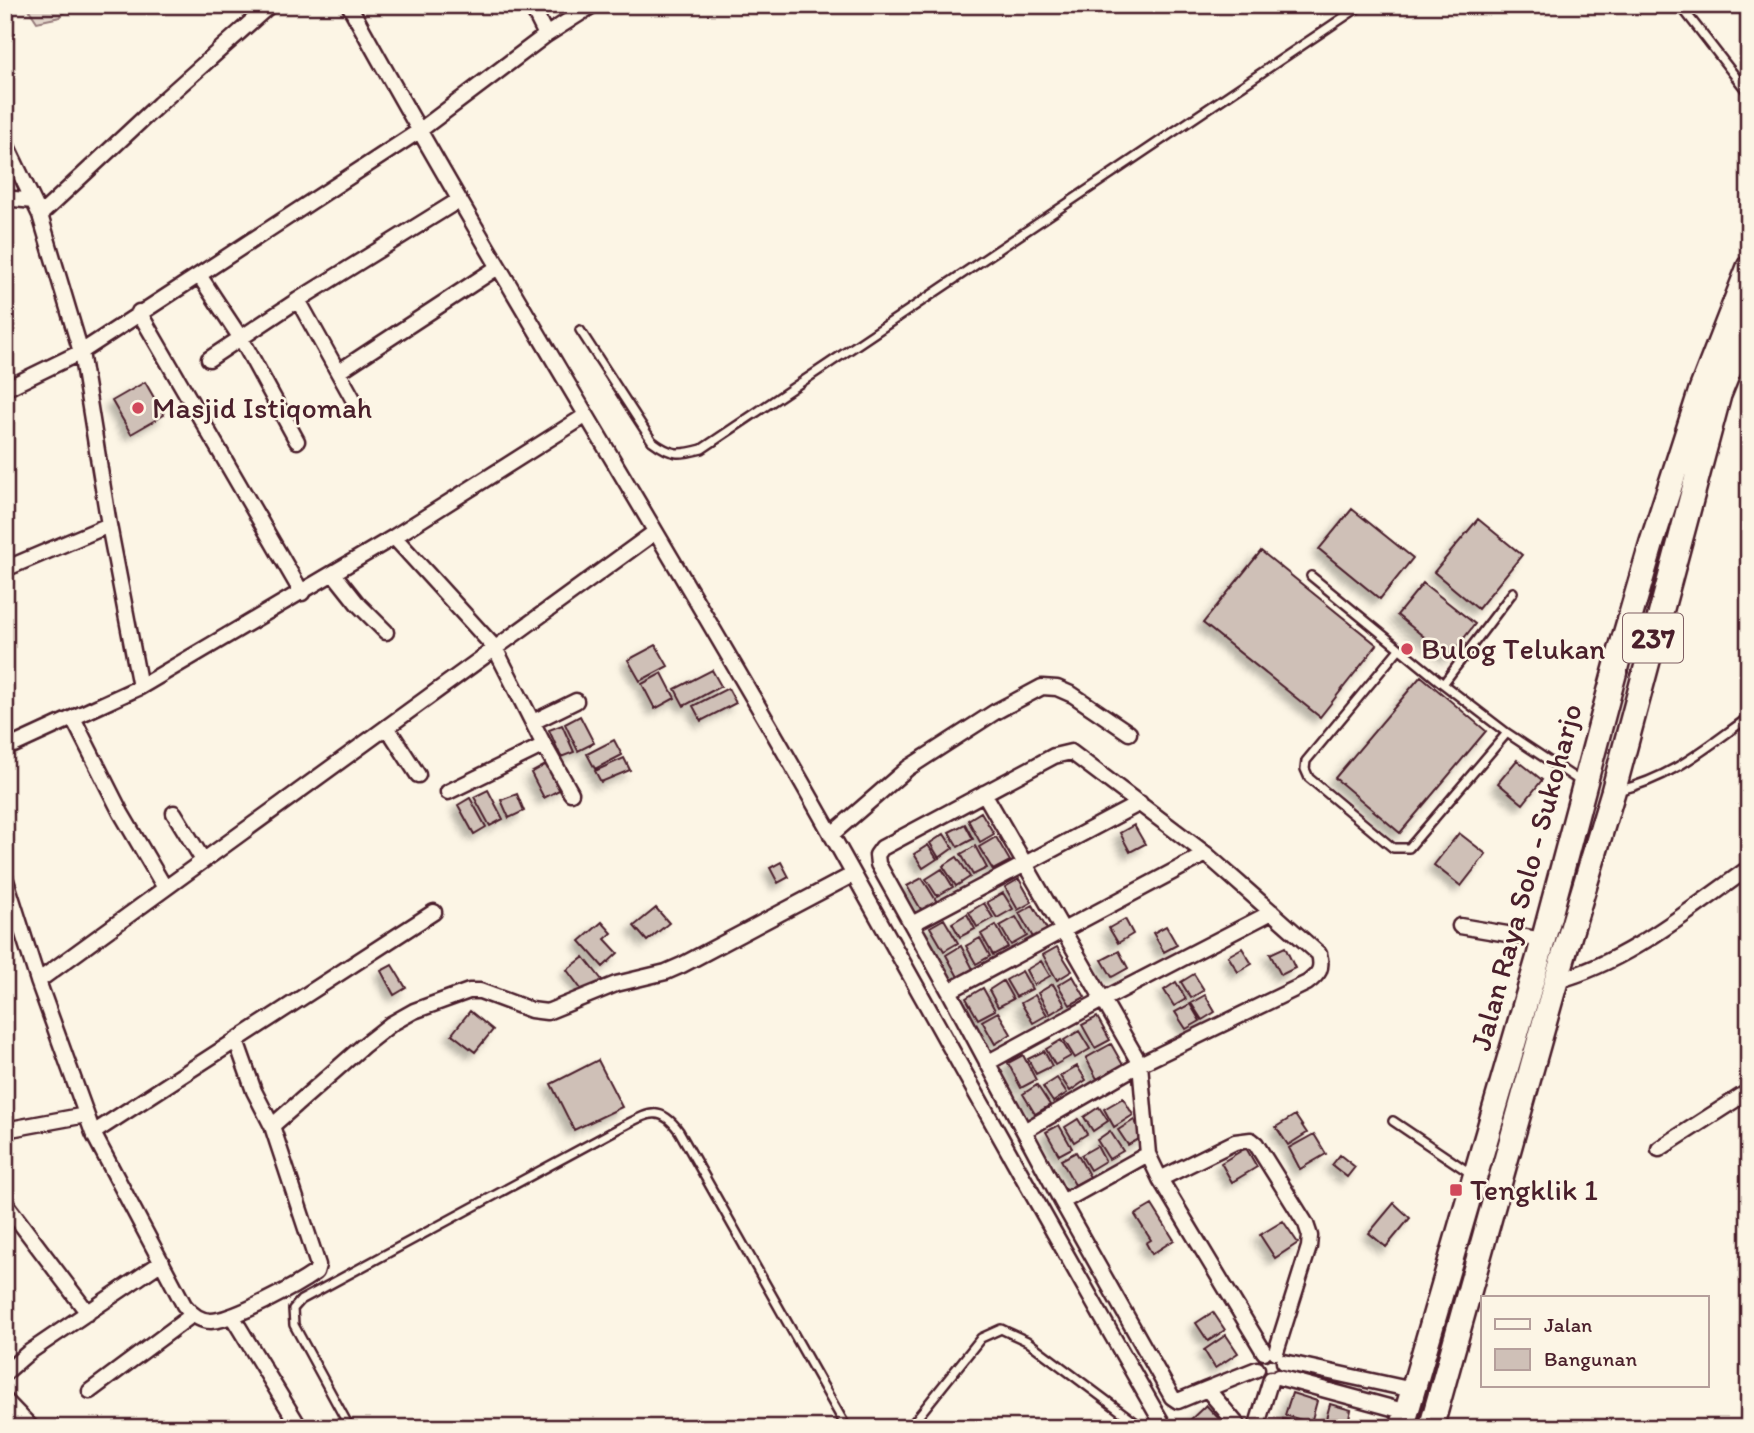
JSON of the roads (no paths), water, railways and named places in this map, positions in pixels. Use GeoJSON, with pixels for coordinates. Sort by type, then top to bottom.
{"type":"FeatureCollection","features":[{"type":"Feature","properties":{"kind":"main road","name":"Jalan Raya Solo - Sukoharjo"},"geometry":{"type":"LineString","coordinates":[[1407,1410],[1541,948],[1652,542],[1701,390],[1749,267]]}},
{"type":"Feature","properties":{"kind":"main road","name":"Jalan Raya Solo - Sukoharjo"},"geometry":{"type":"LineString","coordinates":[[1432,1428],[1560,967],[1612,792],[1719,395],[1749,321]]}},
{"type":"Feature","properties":{"kind":"main road"},"geometry":{"type":"LineString","coordinates":[[1585,784],[1612,792]]}},
{"type":"Feature","properties":{"kind":"street"},"geometry":{"type":"LineString","coordinates":[[40,215],[270,5]]}},
{"type":"Feature","properties":{"kind":"street"},"geometry":{"type":"LineString","coordinates":[[349,5],[459,200],[831,835],[1165,1428]]}},
{"type":"Feature","properties":{"kind":"street"},"geometry":{"type":"LineString","coordinates":[[531,5],[546,35]]}},
{"type":"Feature","properties":{"kind":"street"},"geometry":{"type":"LineString","coordinates":[[6,386],[81,352],[419,131],[546,35],[593,5]]}},
{"type":"Feature","properties":{"kind":"street"},"geometry":{"type":"LineString","coordinates":[[5,142],[40,215],[81,352],[109,525],[140,687]]}},
{"type":"Feature","properties":{"kind":"street"},"geometry":{"type":"LineString","coordinates":[[5,198],[33,201]]}},
{"type":"Feature","properties":{"kind":"street"},"geometry":{"type":"LineString","coordinates":[[209,359],[459,200]]}},
{"type":"Feature","properties":{"kind":"street"},"geometry":{"type":"LineString","coordinates":[[338,372],[498,267]]}},
{"type":"Feature","properties":{"kind":"street"},"geometry":{"type":"LineString","coordinates":[[199,275],[242,340],[298,441]]}},
{"type":"Feature","properties":{"kind":"street"},"geometry":{"type":"LineString","coordinates":[[298,300],[358,408]]}},
{"type":"Feature","properties":{"kind":"street"},"geometry":{"type":"LineString","coordinates":[[139,312],[300,589]]}},
{"type":"Feature","properties":{"kind":"street"},"geometry":{"type":"LineString","coordinates":[[5,749],[140,687],[300,589],[334,574],[585,416]]}},
{"type":"Feature","properties":{"kind":"street"},"geometry":{"type":"LineString","coordinates":[[5,569],[109,525]]}},
{"type":"Feature","properties":{"kind":"street"},"geometry":{"type":"LineString","coordinates":[[38,981],[655,532]]}},
{"type":"Feature","properties":{"kind":"street"},"geometry":{"type":"LineString","coordinates":[[394,537],[495,648],[571,793]]}},
{"type":"Feature","properties":{"kind":"street"},"geometry":{"type":"LineString","coordinates":[[334,574],[357,603],[386,632]]}},
{"type":"Feature","properties":{"kind":"street"},"geometry":{"type":"LineString","coordinates":[[831,835],[908,768],[995,712],[1042,687],[1056,688],[1073,695],[1129,733]]}},
{"type":"Feature","properties":{"kind":"street"},"geometry":{"type":"LineString","coordinates":[[533,722],[576,701]]}},
{"type":"Feature","properties":{"kind":"street"},"geometry":{"type":"LineString","coordinates":[[73,718],[121,813],[165,888]]}},
{"type":"Feature","properties":{"kind":"street"},"geometry":{"type":"LineString","coordinates":[[387,727],[418,775]]}},
{"type":"Feature","properties":{"kind":"street"},"geometry":{"type":"LineString","coordinates":[[448,792],[544,745]]}},
{"type":"Feature","properties":{"kind":"street"},"geometry":{"type":"LineString","coordinates":[[1024,1132],[1140,1064],[1307,983],[1319,973],[1321,964],[1319,954],[1206,854],[1075,754],[1065,752],[1054,755],[882,848],[878,853],[878,864],[1062,1202],[1171,1397],[1178,1401],[1256,1369]]}},
{"type":"Feature","properties":{"kind":"street"},"geometry":{"type":"LineString","coordinates":[[984,793],[1140,1064],[1149,1154],[1160,1179],[1283,1371],[1274,1378],[1256,1428]]}},
{"type":"Feature","properties":{"kind":"street"},"geometry":{"type":"LineString","coordinates":[[912,924],[1140,803]]}},
{"type":"Feature","properties":{"kind":"street"},"geometry":{"type":"LineString","coordinates":[[174,813],[203,860]]}},
{"type":"Feature","properties":{"kind":"street"},"geometry":{"type":"LineString","coordinates":[[949,991],[1206,854]]}},
{"type":"Feature","properties":{"kind":"street"},"geometry":{"type":"LineString","coordinates":[[1560,967],[1581,975],[1639,943],[1749,868]]}},
{"type":"Feature","properties":{"kind":"street"},"geometry":{"type":"LineString","coordinates":[[272,1126],[363,1046],[391,1024],[414,1011],[469,990],[488,992],[531,1010],[553,1011],[616,984],[675,969],[852,875]]}},
{"type":"Feature","properties":{"kind":"street"},"geometry":{"type":"LineString","coordinates":[[5,877],[10,913],[38,981],[93,1133],[184,1305],[192,1315],[211,1321],[232,1316],[313,1275],[318,1268],[272,1126],[254,1091],[236,1041]]}},
{"type":"Feature","properties":{"kind":"street"},"geometry":{"type":"LineString","coordinates":[[93,1133],[434,912]]}},
{"type":"Feature","properties":{"kind":"street"},"geometry":{"type":"LineString","coordinates":[[987,1063],[1272,912]]}},
{"type":"Feature","properties":{"kind":"street"},"geometry":{"type":"LineString","coordinates":[[1460,926],[1541,948]]}},
{"type":"Feature","properties":{"kind":"street"},"geometry":{"type":"LineString","coordinates":[[1659,1149],[1749,1091]]}},
{"type":"Feature","properties":{"kind":"street"},"geometry":{"type":"LineString","coordinates":[[5,1130],[86,1115]]}},
{"type":"Feature","properties":{"kind":"street"},"geometry":{"type":"LineString","coordinates":[[1160,1179],[1235,1142],[1251,1140],[1256,1144],[1306,1224],[1310,1236],[1275,1355]]}},
{"type":"Feature","properties":{"kind":"street"},"geometry":{"type":"LineString","coordinates":[[1062,1202],[1149,1154]]}},
{"type":"Feature","properties":{"kind":"street"},"geometry":{"type":"LineString","coordinates":[[5,1203],[88,1312]]}},
{"type":"Feature","properties":{"kind":"street"},"geometry":{"type":"LineString","coordinates":[[5,1374],[28,1353],[162,1262]]}},
{"type":"Feature","properties":{"kind":"street"},"geometry":{"type":"LineString","coordinates":[[90,1391],[192,1315]]}},
{"type":"Feature","properties":{"kind":"street"},"geometry":{"type":"LineString","coordinates":[[232,1316],[298,1427]]}},
{"type":"Feature","properties":{"kind":"street"},"geometry":{"type":"LineString","coordinates":[[1275,1355],[1407,1410],[1262,1376],[1256,1369],[1256,1361],[1275,1355]]}},
{"type":"Feature","properties":{"kind":"street"},"geometry":{"type":"LineString","coordinates":[[1207,1389],[1240,1428]]}},
{"type":"Feature","properties":{"kind":"street"},"geometry":{"type":"LineString","coordinates":[[5,1400],[32,1428]]}},
{"type":"Feature","properties":{"kind":"lane"},"geometry":{"type":"LineString","coordinates":[[580,330],[652,441],[666,452],[682,454],[702,449],[1362,5]]}},
{"type":"Feature","properties":{"kind":"lane"},"geometry":{"type":"LineString","coordinates":[[1680,5],[1749,94]]}},
{"type":"Feature","properties":{"kind":"lane"},"geometry":{"type":"LineString","coordinates":[[1311,576],[1507,733],[1585,784]]}},
{"type":"Feature","properties":{"kind":"lane"},"geometry":{"type":"LineString","coordinates":[[1443,684],[1513,592]]}},
{"type":"Feature","properties":{"kind":"lane"},"geometry":{"type":"LineString","coordinates":[[1399,649],[1306,761],[1305,769],[1309,778],[1394,848],[1409,848],[1507,733]]}},
{"type":"Feature","properties":{"kind":"lane"},"geometry":{"type":"LineString","coordinates":[[1612,792],[1640,785],[1671,772],[1749,717]]}},
{"type":"Feature","properties":{"kind":"lane"},"geometry":{"type":"LineString","coordinates":[[351,1428],[294,1325],[293,1309],[301,1300],[623,1126],[642,1117],[657,1114],[669,1118],[679,1132],[847,1428]]}},
{"type":"Feature","properties":{"kind":"lane"},"geometry":{"type":"LineString","coordinates":[[1393,1121],[1474,1176]]}},
{"type":"Feature","properties":{"kind":"lane"},"geometry":{"type":"LineString","coordinates":[[909,1428],[981,1338],[1001,1329],[1027,1340],[1143,1428]]}},
{"type":"Feature","properties":{"kind":"place","name":"Masjid Istiqomah"},"geometry":{"type":"Point","coordinates":[138,408]}},
{"type":"Feature","properties":{"kind":"place","name":"Bulog Telukan"},"geometry":{"type":"Point","coordinates":[1407,649]}},
{"type":"Feature","properties":{"kind":"place","name":"Tengklik 1"},"geometry":{"type":"Point","coordinates":[1456,1190]}}]}
